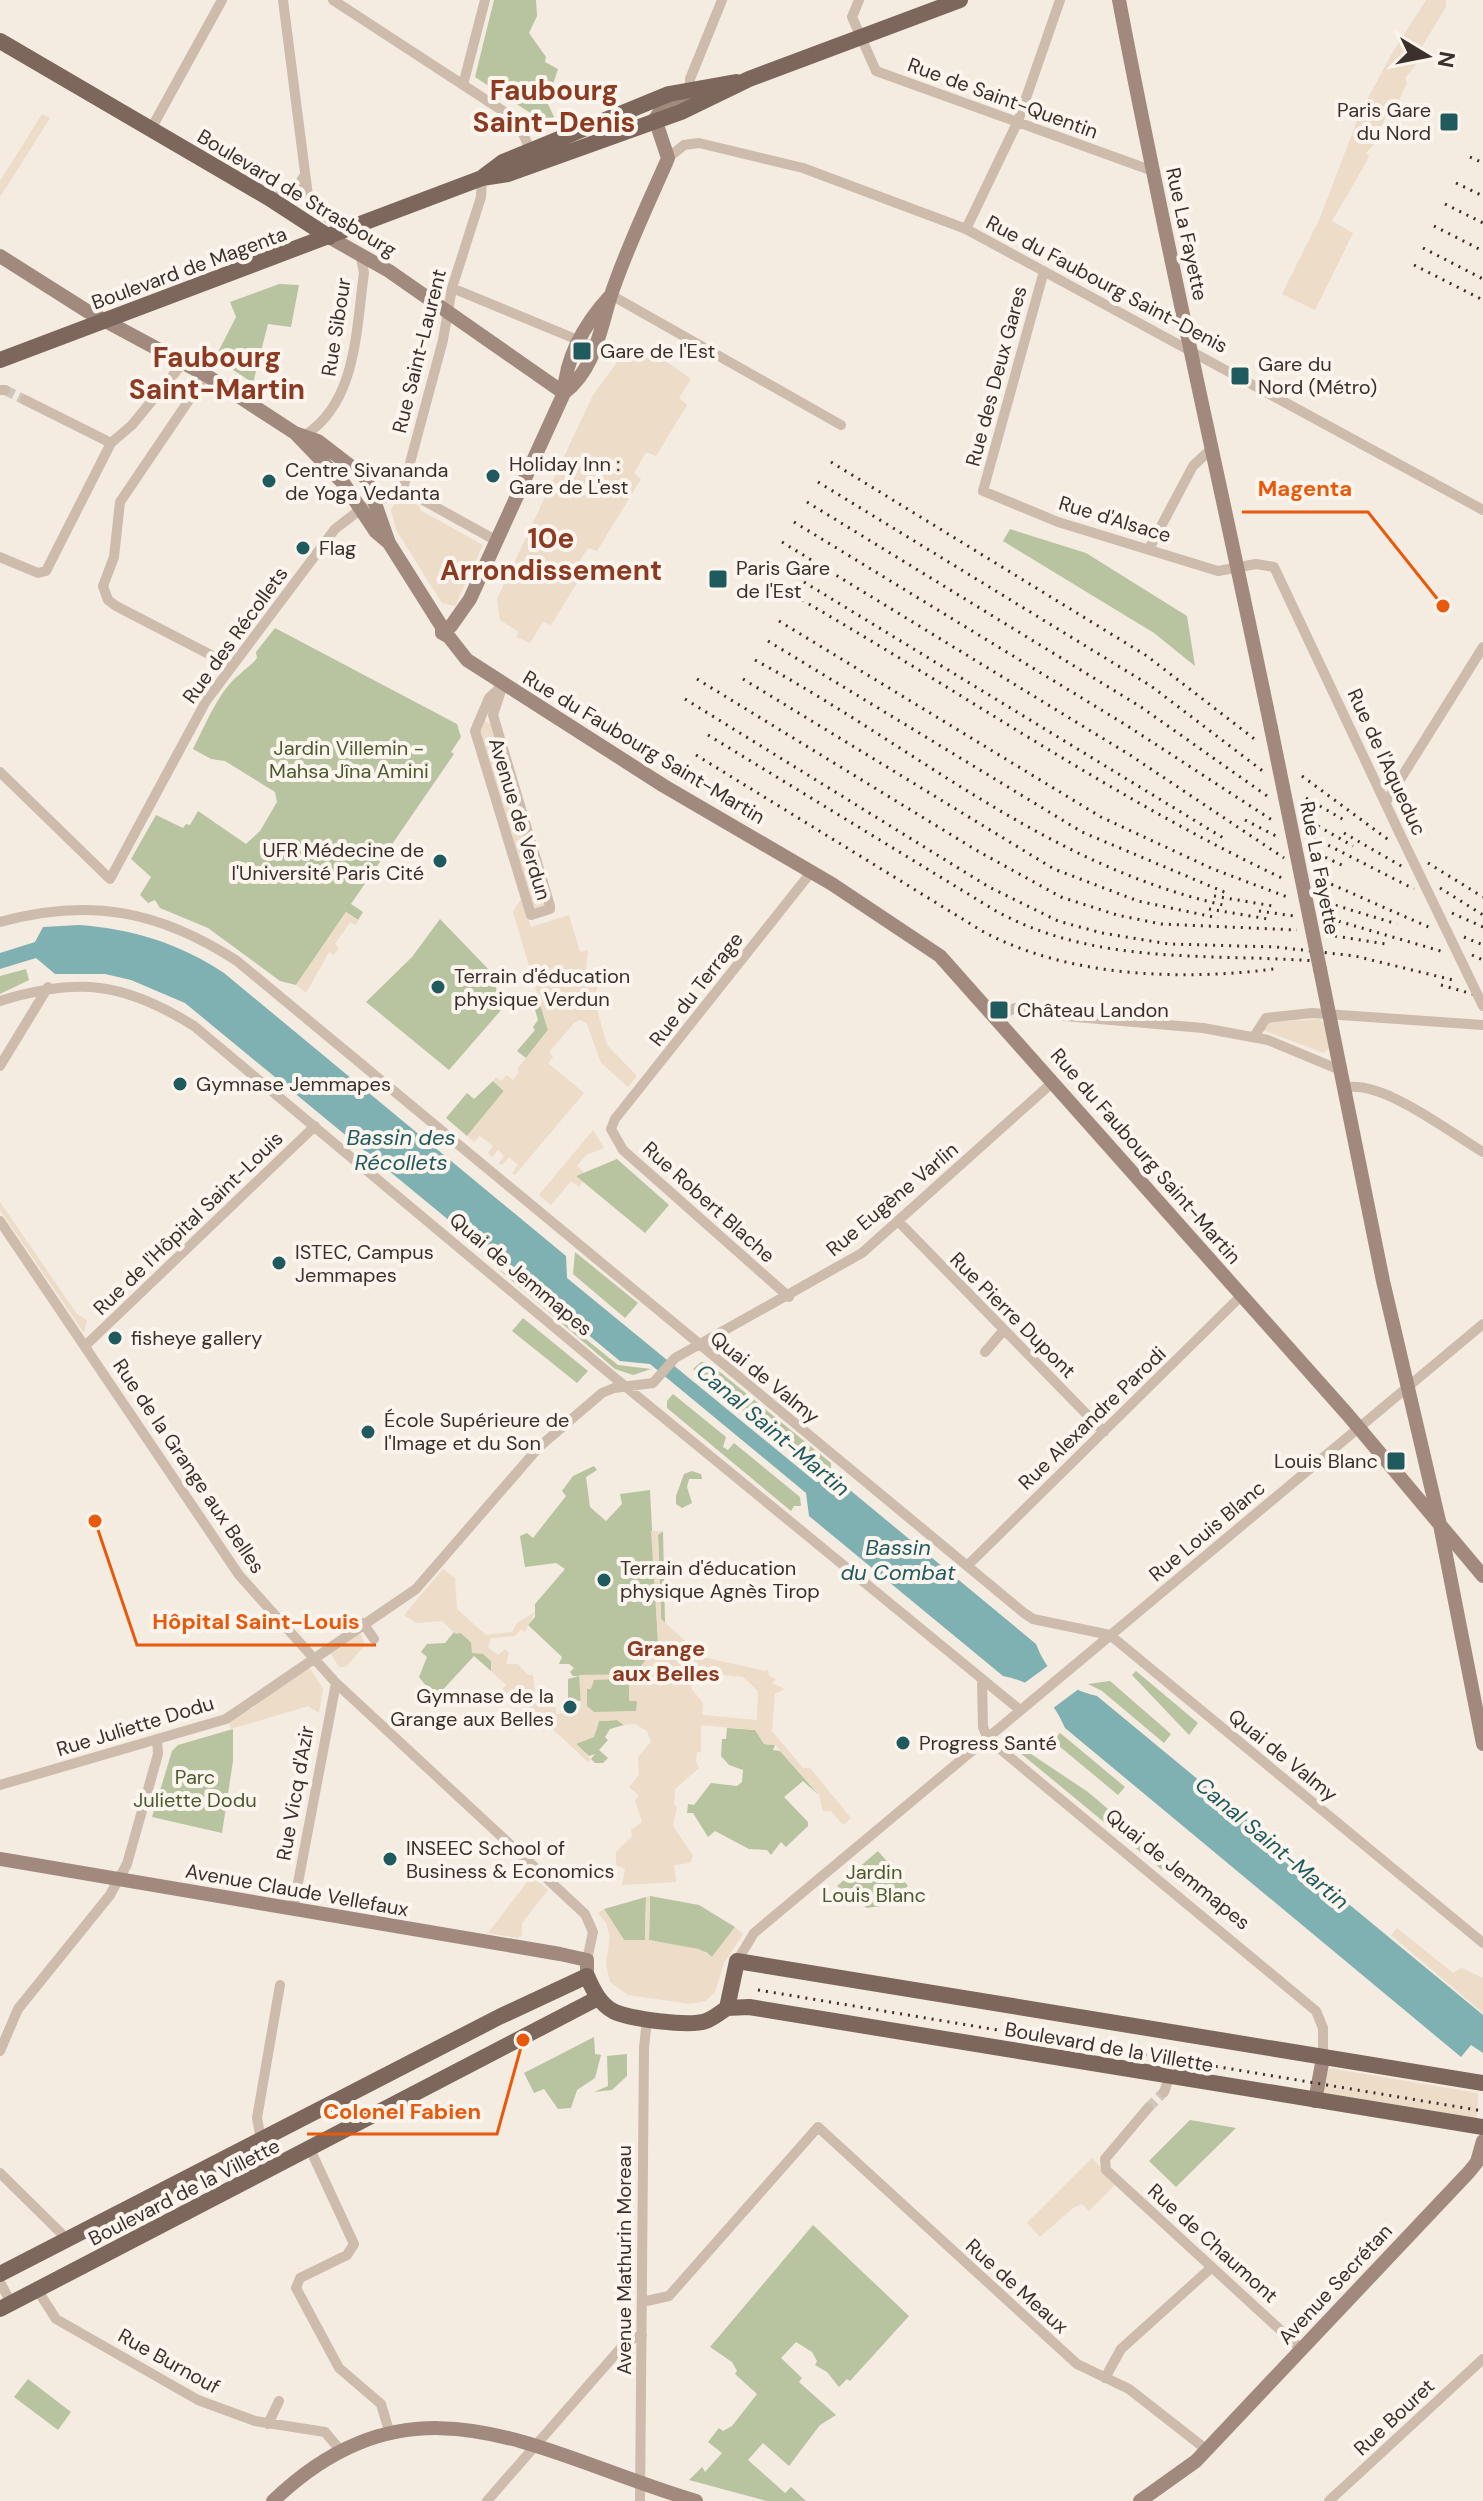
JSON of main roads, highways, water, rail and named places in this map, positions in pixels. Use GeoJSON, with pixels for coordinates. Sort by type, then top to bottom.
{"type":"FeatureCollection","features":[{"type":"Feature","properties":{"kind":"main road","name":"Boulevard de Magenta"},"geometry":{"type":"LineString","coordinates":[[533,157],[704,103],[749,79],[960,0]]}},
{"type":"Feature","properties":{"kind":"main road","name":"Rue La Fayette"},"geometry":{"type":"LineString","coordinates":[[1119,0],[1210,450],[1223,489],[1343,1088],[1407,1389],[1440,1525],[1483,1744]]}},
{"type":"Feature","properties":{"kind":"main road","name":"Boulevard de Strasbourg"},"geometry":{"type":"LineString","coordinates":[[0,41],[272,200],[361,258],[389,271],[564,393]]}},
{"type":"Feature","properties":{"kind":"main road","name":"Boulevard de Magenta"},"geometry":{"type":"LineString","coordinates":[[0,360],[482,178],[508,174],[533,157],[635,107],[695,89],[749,79]]}},
{"type":"Feature","properties":{"kind":"main road","name":"Boulevard de Magenta"},"geometry":{"type":"LineString","coordinates":[[655,119],[664,106],[695,89]]}},
{"type":"Feature","properties":{"kind":"main road"},"geometry":{"type":"LineString","coordinates":[[564,393],[582,379],[611,295],[668,158],[655,119]]}},
{"type":"Feature","properties":{"kind":"main road","name":"Rue du Faubourg Saint-Martin"},"geometry":{"type":"LineString","coordinates":[[0,256],[206,375],[357,469],[366,478],[377,502],[389,543]]}},
{"type":"Feature","properties":{"kind":"main road"},"geometry":{"type":"LineString","coordinates":[[447,630],[470,599],[497,541],[564,393],[565,372],[591,315],[611,295]]}},
{"type":"Feature","properties":{"kind":"main road","name":"Rue du Faubourg Saint-Martin"},"geometry":{"type":"LineString","coordinates":[[300,434],[344,484],[376,532],[389,543],[467,660],[664,786],[812,871],[940,956],[1359,1428],[1483,1576]]}},
{"type":"Feature","properties":{"kind":"main road","name":"Avenue Claude Vellefaux"},"geometry":{"type":"LineString","coordinates":[[0,1859],[588,1963]]}},
{"type":"Feature","properties":{"kind":"main road","name":"Boulevard de la Villette"},"geometry":{"type":"LineString","coordinates":[[1483,2083],[737,1961],[727,2008],[781,2012],[1166,2085],[1315,2101],[1483,2127]]}},
{"type":"Feature","properties":{"kind":"main road"},"geometry":{"type":"LineString","coordinates":[[588,1963],[598,1998],[614,2011],[647,2019],[704,2022],[727,2008]]}},
{"type":"Feature","properties":{"kind":"main road","name":"Boulevard de la Villette"},"geometry":{"type":"LineString","coordinates":[[0,2274],[557,1988],[588,1963]]}},
{"type":"Feature","properties":{"kind":"main road","name":"Boulevard de la Villette"},"geometry":{"type":"LineString","coordinates":[[5,2306],[598,1998]]}},
{"type":"Feature","properties":{"kind":"main road","name":"Quai de Jemmapes"},"geometry":{"type":"LineString","coordinates":[[1315,2101],[1323,2058]]}},
{"type":"Feature","properties":{"kind":"main road","name":"Avenue Secrétan"},"geometry":{"type":"LineString","coordinates":[[1140,2501],[1180,2475],[1207,2450],[1469,2172],[1477,2162],[1483,2141]]}},
{"type":"Feature","properties":{"kind":"main road"},"geometry":{"type":"LineString","coordinates":[[273,2501],[316,2465],[341,2451],[390,2434],[453,2427],[501,2433],[696,2501]]}},
{"type":"Feature","properties":{"kind":"water"},"geometry":{"type":"Polygon","coordinates":[[[79,925],[154,939],[190,953],[224,973],[566,1256],[567,1278],[816,1482],[839,1481],[1036,1644],[1046,1664],[1059,1679],[1097,1696],[1483,2015],[1483,2053],[1471,2045],[1461,2057],[1065,1728],[1041,1693],[1024,1682],[1003,1676],[809,1516],[806,1493],[650,1364],[620,1361],[185,1003],[131,980],[105,974],[55,974],[36,958],[0,969],[0,953],[35,942],[43,927],[79,925]]]}},
{"type":"Feature","properties":{"kind":"tunnel"},"geometry":{"type":"LineString","coordinates":[[5,390],[25,400]]}},
{"type":"Feature","properties":{"kind":"tunnel"},"geometry":{"type":"LineString","coordinates":[[1148,2108],[1164,2092]]}},
{"type":"Feature","properties":{"kind":"railway"},"geometry":{"type":"LineString","coordinates":[[1470,157],[1483,163]]}},
{"type":"Feature","properties":{"kind":"railway"},"geometry":{"type":"LineString","coordinates":[[1456,183],[1483,196]]}},
{"type":"Feature","properties":{"kind":"railway"},"geometry":{"type":"LineString","coordinates":[[1445,204],[1483,223]]}},
{"type":"Feature","properties":{"kind":"railway"},"geometry":{"type":"LineString","coordinates":[[1434,226],[1483,251]]}},
{"type":"Feature","properties":{"kind":"railway"},"geometry":{"type":"LineString","coordinates":[[1423,248],[1483,279]]}},
{"type":"Feature","properties":{"kind":"railway"},"geometry":{"type":"LineString","coordinates":[[1414,265],[1483,300]]}},
{"type":"Feature","properties":{"kind":"railway"},"geometry":{"type":"LineString","coordinates":[[831,462],[1147,656],[1257,741]]}},
{"type":"Feature","properties":{"kind":"railway"},"geometry":{"type":"LineString","coordinates":[[818,482],[1151,686],[1264,772]]}},
{"type":"Feature","properties":{"kind":"railway"},"geometry":{"type":"LineString","coordinates":[[807,502],[1141,707],[1270,798]]}},
{"type":"Feature","properties":{"kind":"railway"},"geometry":{"type":"LineString","coordinates":[[794,522],[1126,725],[1275,822]]}},
{"type":"Feature","properties":{"kind":"railway"},"geometry":{"type":"LineString","coordinates":[[782,542],[1130,755],[1284,858]]}},
{"type":"Feature","properties":{"kind":"railway"},"geometry":{"type":"LineString","coordinates":[[804,582],[1225,839]]}},
{"type":"Feature","properties":{"kind":"railway"},"geometry":{"type":"LineString","coordinates":[[795,596],[1160,815],[1286,880]]}},
{"type":"Feature","properties":{"kind":"railway"},"geometry":{"type":"LineString","coordinates":[[779,621],[1101,817],[1213,869],[1290,898]]}},
{"type":"Feature","properties":{"kind":"railway"},"geometry":{"type":"LineString","coordinates":[[768,641],[1082,832],[1229,894]]}},
{"type":"Feature","properties":{"kind":"railway"},"geometry":{"type":"LineString","coordinates":[[755,660],[1038,832],[1096,862],[1158,886],[1223,905]]}},
{"type":"Feature","properties":{"kind":"railway"},"geometry":{"type":"LineString","coordinates":[[697,679],[976,850],[1061,897],[1117,915],[1161,924],[1297,930]]}},
{"type":"Feature","properties":{"kind":"railway"},"geometry":{"type":"LineString","coordinates":[[743,679],[1054,869],[1138,901],[1218,918]]}},
{"type":"Feature","properties":{"kind":"railway"},"geometry":{"type":"LineString","coordinates":[[685,699],[989,887],[1058,921],[1102,933],[1169,944],[1276,947],[1355,956],[1457,981]]}},
{"type":"Feature","properties":{"kind":"railway"},"geometry":{"type":"LineString","coordinates":[[708,735],[996,911],[1034,929],[1073,941],[1152,954],[1315,961]]}},
{"type":"Feature","properties":{"kind":"railway"},"geometry":{"type":"LineString","coordinates":[[696,755],[982,931],[1015,946],[1050,958],[1125,972],[1201,975],[1274,969]]}},
{"type":"Feature","properties":{"kind":"railway"},"geometry":{"type":"LineString","coordinates":[[1302,776],[1390,841]]}},
{"type":"Feature","properties":{"kind":"railway"},"geometry":{"type":"LineString","coordinates":[[1306,798],[1344,820]]}},
{"type":"Feature","properties":{"kind":"railway"},"geometry":{"type":"LineString","coordinates":[[1245,820],[1278,837]]}},
{"type":"Feature","properties":{"kind":"railway"},"geometry":{"type":"LineString","coordinates":[[1311,822],[1353,846]]}},
{"type":"Feature","properties":{"kind":"railway"},"geometry":{"type":"LineString","coordinates":[[1344,833],[1403,867]]}},
{"type":"Feature","properties":{"kind":"railway"},"geometry":{"type":"LineString","coordinates":[[1314,838],[1414,889]]}},
{"type":"Feature","properties":{"kind":"railway"},"geometry":{"type":"LineString","coordinates":[[1318,854],[1344,866]]}},
{"type":"Feature","properties":{"kind":"railway"},"geometry":{"type":"LineString","coordinates":[[1428,863],[1483,897]]}},
{"type":"Feature","properties":{"kind":"railway"},"geometry":{"type":"LineString","coordinates":[[1324,881],[1433,929]]}},
{"type":"Feature","properties":{"kind":"railway"},"geometry":{"type":"LineString","coordinates":[[1440,888],[1483,915]]}},
{"type":"Feature","properties":{"kind":"railway"},"geometry":{"type":"LineString","coordinates":[[1214,896],[1273,906]]}},
{"type":"Feature","properties":{"kind":"railway"},"geometry":{"type":"LineString","coordinates":[[1328,903],[1397,924]]}},
{"type":"Feature","properties":{"kind":"railway"},"geometry":{"type":"LineString","coordinates":[[1209,909],[1268,919]]}},
{"type":"Feature","properties":{"kind":"railway"},"geometry":{"type":"LineString","coordinates":[[1259,911],[1294,916]]}},
{"type":"Feature","properties":{"kind":"railway"},"geometry":{"type":"LineString","coordinates":[[1452,913],[1483,927]]}},
{"type":"Feature","properties":{"kind":"railway"},"geometry":{"type":"LineString","coordinates":[[1331,919],[1444,952]]}},
{"type":"Feature","properties":{"kind":"railway"},"geometry":{"type":"LineString","coordinates":[[1335,936],[1386,944]]}},
{"type":"Feature","properties":{"kind":"railway"},"geometry":{"type":"LineString","coordinates":[[1464,937],[1483,945]]}},
{"type":"Feature","properties":{"kind":"railway"},"geometry":{"type":"LineString","coordinates":[[1472,955],[1483,960]]}},
{"type":"Feature","properties":{"kind":"railway"},"geometry":{"type":"LineString","coordinates":[[1441,985],[1483,997]]}},
{"type":"Feature","properties":{"kind":"railway"},"geometry":{"type":"LineString","coordinates":[[758,1990],[1483,2111]]}},
{"type":"Feature","properties":{"kind":"place","name":"Paris Gare du Nord"},"geometry":{"type":"Point","coordinates":[1449,122]}},
{"type":"Feature","properties":{"kind":"place","name":"Gare de l'Est"},"geometry":{"type":"Point","coordinates":[582,351]}},
{"type":"Feature","properties":{"kind":"place","name":"Gare du Nord (Métro)"},"geometry":{"type":"Point","coordinates":[1240,376]}},
{"type":"Feature","properties":{"kind":"place","name":"Holiday Inn : Gare de L'est"},"geometry":{"type":"Point","coordinates":[493,476]}},
{"type":"Feature","properties":{"kind":"place","name":"Centre Sivananda de Yoga Vedanta"},"geometry":{"type":"Point","coordinates":[269,481]}},
{"type":"Feature","properties":{"kind":"place","name":"Flag"},"geometry":{"type":"Point","coordinates":[303,548]}},
{"type":"Feature","properties":{"kind":"place","name":"Paris Gare de l'Est"},"geometry":{"type":"Point","coordinates":[718,579]}},
{"type":"Feature","properties":{"kind":"place","name":"Magenta"},"geometry":{"type":"Point","coordinates":[1443,606]}},
{"type":"Feature","properties":{"kind":"place","name":"UFR Médecine de l'Université Paris Cité"},"geometry":{"type":"Point","coordinates":[440,861]}},
{"type":"Feature","properties":{"kind":"place","name":"Terrain d'éducation physique Verdun"},"geometry":{"type":"Point","coordinates":[438,987]}},
{"type":"Feature","properties":{"kind":"place","name":"Château Landon"},"geometry":{"type":"Point","coordinates":[999,1010]}},
{"type":"Feature","properties":{"kind":"place","name":"Gymnase Jemmapes"},"geometry":{"type":"Point","coordinates":[180,1084]}},
{"type":"Feature","properties":{"kind":"place","name":"ISTEC, Campus Jemmapes"},"geometry":{"type":"Point","coordinates":[279,1263]}},
{"type":"Feature","properties":{"kind":"place","name":"fisheye gallery"},"geometry":{"type":"Point","coordinates":[115,1338]}},
{"type":"Feature","properties":{"kind":"place","name":"École Supérieure de l'Image et du Son"},"geometry":{"type":"Point","coordinates":[368,1432]}},
{"type":"Feature","properties":{"kind":"place","name":"Louis Blanc"},"geometry":{"type":"Point","coordinates":[1396,1461]}},
{"type":"Feature","properties":{"kind":"place","name":"Hôpital Saint-Louis"},"geometry":{"type":"Point","coordinates":[95,1521]}},
{"type":"Feature","properties":{"kind":"place","name":"Terrain d'éducation physique Agnès Tirop"},"geometry":{"type":"Point","coordinates":[604,1580]}},
{"type":"Feature","properties":{"kind":"place","name":"Gymnase de la Grange aux Belles"},"geometry":{"type":"Point","coordinates":[570,1707]}},
{"type":"Feature","properties":{"kind":"place","name":"Progress Santé"},"geometry":{"type":"Point","coordinates":[903,1743]}},
{"type":"Feature","properties":{"kind":"place","name":"INSEEC School of Business & Economics"},"geometry":{"type":"Point","coordinates":[390,1859]}},
{"type":"Feature","properties":{"kind":"place","name":"Colonel Fabien"},"geometry":{"type":"Point","coordinates":[523,2040]}},
{"type":"Feature","properties":{"kind":"district","name":"Faubourg Saint-Denis"},"geometry":{"type":"Point","coordinates":[554,106]}},
{"type":"Feature","properties":{"kind":"district","name":"Faubourg Saint-Martin"},"geometry":{"type":"Point","coordinates":[217,373]}},
{"type":"Feature","properties":{"kind":"district","name":"10e Arrondissement"},"geometry":{"type":"Point","coordinates":[551,554]}},
{"type":"Feature","properties":{"kind":"district","name":"Grange aux Belles"},"geometry":{"type":"Point","coordinates":[666,1660]}},
{"type":"Feature","properties":{"kind":"park label","name":"Jardin Villemin - Mahsa Jîna Amini"},"geometry":{"type":"Point","coordinates":[349,760]}},
{"type":"Feature","properties":{"kind":"park label","name":"Parc Juliette Dodu"},"geometry":{"type":"Point","coordinates":[195,1788]}},
{"type":"Feature","properties":{"kind":"park label","name":"Jardin Louis Blanc"},"geometry":{"type":"Point","coordinates":[874,1884]}},
{"type":"Feature","properties":{"kind":"water label","name":"Bassin des Récollets"},"geometry":{"type":"Point","coordinates":[401,1150]}},
{"type":"Feature","properties":{"kind":"water label","name":"Canal Saint-Martin"},"geometry":{"type":"Point","coordinates":[773,1430]}},
{"type":"Feature","properties":{"kind":"water label","name":"Bassin du Combat"},"geometry":{"type":"Point","coordinates":[898,1560]}},
{"type":"Feature","properties":{"kind":"water label","name":"Canal Saint-Martin"},"geometry":{"type":"Point","coordinates":[1272,1843]}}]}
